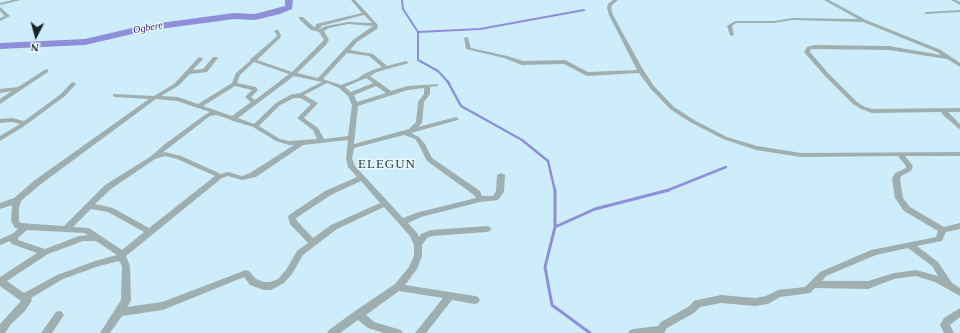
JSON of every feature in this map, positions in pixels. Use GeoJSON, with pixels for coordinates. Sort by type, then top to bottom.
{"type":"FeatureCollection","features":[{"type":"Feature","properties":{"kind":"street"},"geometry":{"type":"LineString","coordinates":[[0,4],[19,0]]}},
{"type":"Feature","properties":{"kind":"street"},"geometry":{"type":"LineString","coordinates":[[353,0],[376,25]]}},
{"type":"Feature","properties":{"kind":"street"},"geometry":{"type":"LineString","coordinates":[[616,0],[610,4],[609,8],[611,15],[641,71],[652,87],[672,108],[692,122],[725,138],[756,148],[801,155],[960,154]]}},
{"type":"Feature","properties":{"kind":"street"},"geometry":{"type":"LineString","coordinates":[[826,0],[864,21],[939,51],[960,64]]}},
{"type":"Feature","properties":{"kind":"street"},"geometry":{"type":"LineString","coordinates":[[953,0],[960,4]]}},
{"type":"Feature","properties":{"kind":"street"},"geometry":{"type":"LineString","coordinates":[[0,8],[8,16],[0,20]]}},
{"type":"Feature","properties":{"kind":"street"},"geometry":{"type":"LineString","coordinates":[[926,13],[960,12]]}},
{"type":"Feature","properties":{"kind":"street"},"geometry":{"type":"LineString","coordinates":[[312,29],[319,27],[318,25],[366,13]]}},
{"type":"Feature","properties":{"kind":"street"},"geometry":{"type":"LineString","coordinates":[[343,14],[347,18]]}},
{"type":"Feature","properties":{"kind":"street"},"geometry":{"type":"LineString","coordinates":[[232,119],[293,74],[327,40],[320,31],[312,29],[301,18]]}},
{"type":"Feature","properties":{"kind":"street"},"geometry":{"type":"LineString","coordinates":[[732,35],[729,26],[735,22],[774,22],[792,19],[864,21]]}},
{"type":"Feature","properties":{"kind":"street"},"geometry":{"type":"LineString","coordinates":[[320,31],[328,27],[348,23],[376,25]]}},
{"type":"Feature","properties":{"kind":"street"},"geometry":{"type":"LineString","coordinates":[[319,80],[355,41],[375,28],[376,25]]}},
{"type":"Feature","properties":{"kind":"street"},"geometry":{"type":"LineString","coordinates":[[199,106],[234,84],[238,74],[278,38],[276,31]]}},
{"type":"Feature","properties":{"kind":"street"},"geometry":{"type":"LineString","coordinates":[[466,38],[469,49],[522,62],[565,62],[587,74],[641,71]]}},
{"type":"Feature","properties":{"kind":"street"},"geometry":{"type":"LineString","coordinates":[[952,58],[889,48],[815,46],[809,48],[807,52],[826,74],[855,103],[863,108],[872,111],[960,110]]}},
{"type":"Feature","properties":{"kind":"street"},"geometry":{"type":"LineString","coordinates":[[347,51],[371,56],[386,68]]}},
{"type":"Feature","properties":{"kind":"street"},"geometry":{"type":"LineString","coordinates":[[190,72],[205,71],[215,58]]}},
{"type":"Feature","properties":{"kind":"street"},"geometry":{"type":"LineString","coordinates":[[0,206],[17,200],[38,182],[156,97],[170,89],[181,78],[190,72],[200,59]]}},
{"type":"Feature","properties":{"kind":"street"},"geometry":{"type":"LineString","coordinates":[[252,60],[293,74],[327,81],[341,87],[350,94],[355,105],[350,147],[352,167],[414,235],[418,244],[418,256],[413,269],[398,287],[332,333]]}},
{"type":"Feature","properties":{"kind":"street"},"geometry":{"type":"LineString","coordinates":[[341,87],[359,80],[366,75],[406,62]]}},
{"type":"Feature","properties":{"kind":"street"},"geometry":{"type":"LineString","coordinates":[[0,102],[46,71]]}},
{"type":"Feature","properties":{"kind":"street"},"geometry":{"type":"LineString","coordinates":[[366,75],[390,93]]}},
{"type":"Feature","properties":{"kind":"street"},"geometry":{"type":"LineString","coordinates":[[299,96],[327,81]]}},
{"type":"Feature","properties":{"kind":"street"},"geometry":{"type":"LineString","coordinates":[[0,139],[63,95],[73,84]]}},
{"type":"Feature","properties":{"kind":"street"},"geometry":{"type":"LineString","coordinates":[[234,84],[254,88],[255,90],[248,97],[254,102]]}},
{"type":"Feature","properties":{"kind":"street"},"geometry":{"type":"LineString","coordinates":[[350,94],[376,84]]}},
{"type":"Feature","properties":{"kind":"street"},"geometry":{"type":"LineString","coordinates":[[355,105],[407,88],[436,85]]}},
{"type":"Feature","properties":{"kind":"street"},"geometry":{"type":"LineString","coordinates":[[350,147],[404,133],[412,129],[419,123],[422,102],[427,94],[427,87]]}},
{"type":"Feature","properties":{"kind":"street"},"geometry":{"type":"LineString","coordinates":[[0,91],[19,89]]}},
{"type":"Feature","properties":{"kind":"street"},"geometry":{"type":"LineString","coordinates":[[115,95],[178,99],[199,106],[210,112],[255,126],[278,140],[301,143],[352,138]]}},
{"type":"Feature","properties":{"kind":"street"},"geometry":{"type":"LineString","coordinates":[[255,126],[278,104],[292,96],[299,96],[315,103],[300,118],[316,129],[321,140]]}},
{"type":"Feature","properties":{"kind":"street"},"geometry":{"type":"LineString","coordinates":[[944,110],[945,114],[960,127]]}},
{"type":"Feature","properties":{"kind":"street"},"geometry":{"type":"LineString","coordinates":[[67,228],[108,187],[152,158],[210,112]]}},
{"type":"Feature","properties":{"kind":"street"},"geometry":{"type":"LineString","coordinates":[[412,129],[421,129],[456,119]]}},
{"type":"Feature","properties":{"kind":"street"},"geometry":{"type":"LineString","coordinates":[[0,121],[12,120],[25,123]]}},
{"type":"Feature","properties":{"kind":"street"},"geometry":{"type":"LineString","coordinates":[[404,133],[417,138],[422,144],[428,159],[477,193],[480,199]]}},
{"type":"Feature","properties":{"kind":"street"},"geometry":{"type":"LineString","coordinates":[[25,297],[60,277],[122,255],[220,176],[228,174],[242,178],[253,175],[301,143]]}},
{"type":"Feature","properties":{"kind":"street"},"geometry":{"type":"LineString","coordinates":[[152,158],[165,154],[179,157],[220,176]]}},
{"type":"Feature","properties":{"kind":"street"},"geometry":{"type":"LineString","coordinates":[[900,155],[910,166],[909,169],[898,175],[896,179],[899,198],[913,214],[943,230],[960,226]]}},
{"type":"Feature","properties":{"kind":"street"},"geometry":{"type":"LineString","coordinates":[[402,222],[419,214],[480,199],[495,198],[500,192],[501,175]]}},
{"type":"Feature","properties":{"kind":"street"},"geometry":{"type":"LineString","coordinates":[[314,243],[293,222],[292,217],[328,193],[362,178]]}},
{"type":"Feature","properties":{"kind":"street"},"geometry":{"type":"LineString","coordinates":[[17,200],[14,208],[14,221],[18,226],[86,230],[122,255],[126,266],[126,301],[105,333]]}},
{"type":"Feature","properties":{"kind":"street"},"geometry":{"type":"LineString","coordinates":[[118,312],[163,306],[246,273],[253,282],[264,286],[270,286],[281,280],[289,272],[300,253],[334,226],[386,203]]}},
{"type":"Feature","properties":{"kind":"street"},"geometry":{"type":"LineString","coordinates":[[90,206],[110,210],[150,232]]}},
{"type":"Feature","properties":{"kind":"street"},"geometry":{"type":"LineString","coordinates":[[0,242],[15,236],[25,227]]}},
{"type":"Feature","properties":{"kind":"street"},"geometry":{"type":"LineString","coordinates":[[418,244],[424,236],[431,233],[487,229]]}},
{"type":"Feature","properties":{"kind":"street"},"geometry":{"type":"LineString","coordinates":[[633,333],[661,330],[664,325],[691,310],[697,304],[721,299],[755,302],[768,300],[778,294],[807,290],[823,274],[874,252],[939,239],[943,230]]}},
{"type":"Feature","properties":{"kind":"street"},"geometry":{"type":"LineString","coordinates":[[15,236],[13,239],[15,242],[45,252]]}},
{"type":"Feature","properties":{"kind":"street"},"geometry":{"type":"LineString","coordinates":[[0,332],[27,300],[25,297],[0,281],[45,252],[82,238],[99,238]]}},
{"type":"Feature","properties":{"kind":"street"},"geometry":{"type":"LineString","coordinates":[[909,245],[935,264],[949,285]]}},
{"type":"Feature","properties":{"kind":"street"},"geometry":{"type":"LineString","coordinates":[[813,284],[868,285],[894,276],[916,273],[938,279],[960,292]]}},
{"type":"Feature","properties":{"kind":"street"},"geometry":{"type":"LineString","coordinates":[[398,287],[475,300]]}},
{"type":"Feature","properties":{"kind":"street"},"geometry":{"type":"LineString","coordinates":[[420,333],[450,296]]}},
{"type":"Feature","properties":{"kind":"street"},"geometry":{"type":"LineString","coordinates":[[949,333],[945,325],[947,321],[960,312]]}},
{"type":"Feature","properties":{"kind":"street"},"geometry":{"type":"LineString","coordinates":[[358,314],[371,325],[398,333]]}},
{"type":"Feature","properties":{"kind":"street"},"geometry":{"type":"LineString","coordinates":[[46,333],[59,315]]}},
{"type":"Feature","properties":{"kind":"waterway","name":"Ogbere"},"geometry":{"type":"LineString","coordinates":[[0,46],[85,42],[145,28],[234,16],[255,17],[277,12],[289,7],[289,0]]}},
{"type":"Feature","properties":{"kind":"waterway"},"geometry":{"type":"LineString","coordinates":[[402,0],[403,9],[418,32]]}},
{"type":"Feature","properties":{"kind":"waterway"},"geometry":{"type":"LineString","coordinates":[[418,32],[480,29],[584,10]]}},
{"type":"Feature","properties":{"kind":"waterway"},"geometry":{"type":"LineString","coordinates":[[418,32],[418,60],[438,71],[449,83]]}},
{"type":"Feature","properties":{"kind":"waterway"},"geometry":{"type":"LineString","coordinates":[[448,82],[461,106],[522,140],[548,161],[555,191]]}},
{"type":"Feature","properties":{"kind":"waterway"},"geometry":{"type":"LineString","coordinates":[[668,190],[726,167]]}},
{"type":"Feature","properties":{"kind":"waterway"},"geometry":{"type":"LineString","coordinates":[[555,227],[595,209],[668,190]]}},
{"type":"Feature","properties":{"kind":"waterway"},"geometry":{"type":"LineString","coordinates":[[555,191],[555,227]]}},
{"type":"Feature","properties":{"kind":"waterway"},"geometry":{"type":"LineString","coordinates":[[555,227],[545,267],[552,305],[590,333]]}},
{"type":"Feature","properties":{"kind":"district","name":"ELEGUN"},"geometry":{"type":"Point","coordinates":[387,165]}}]}
